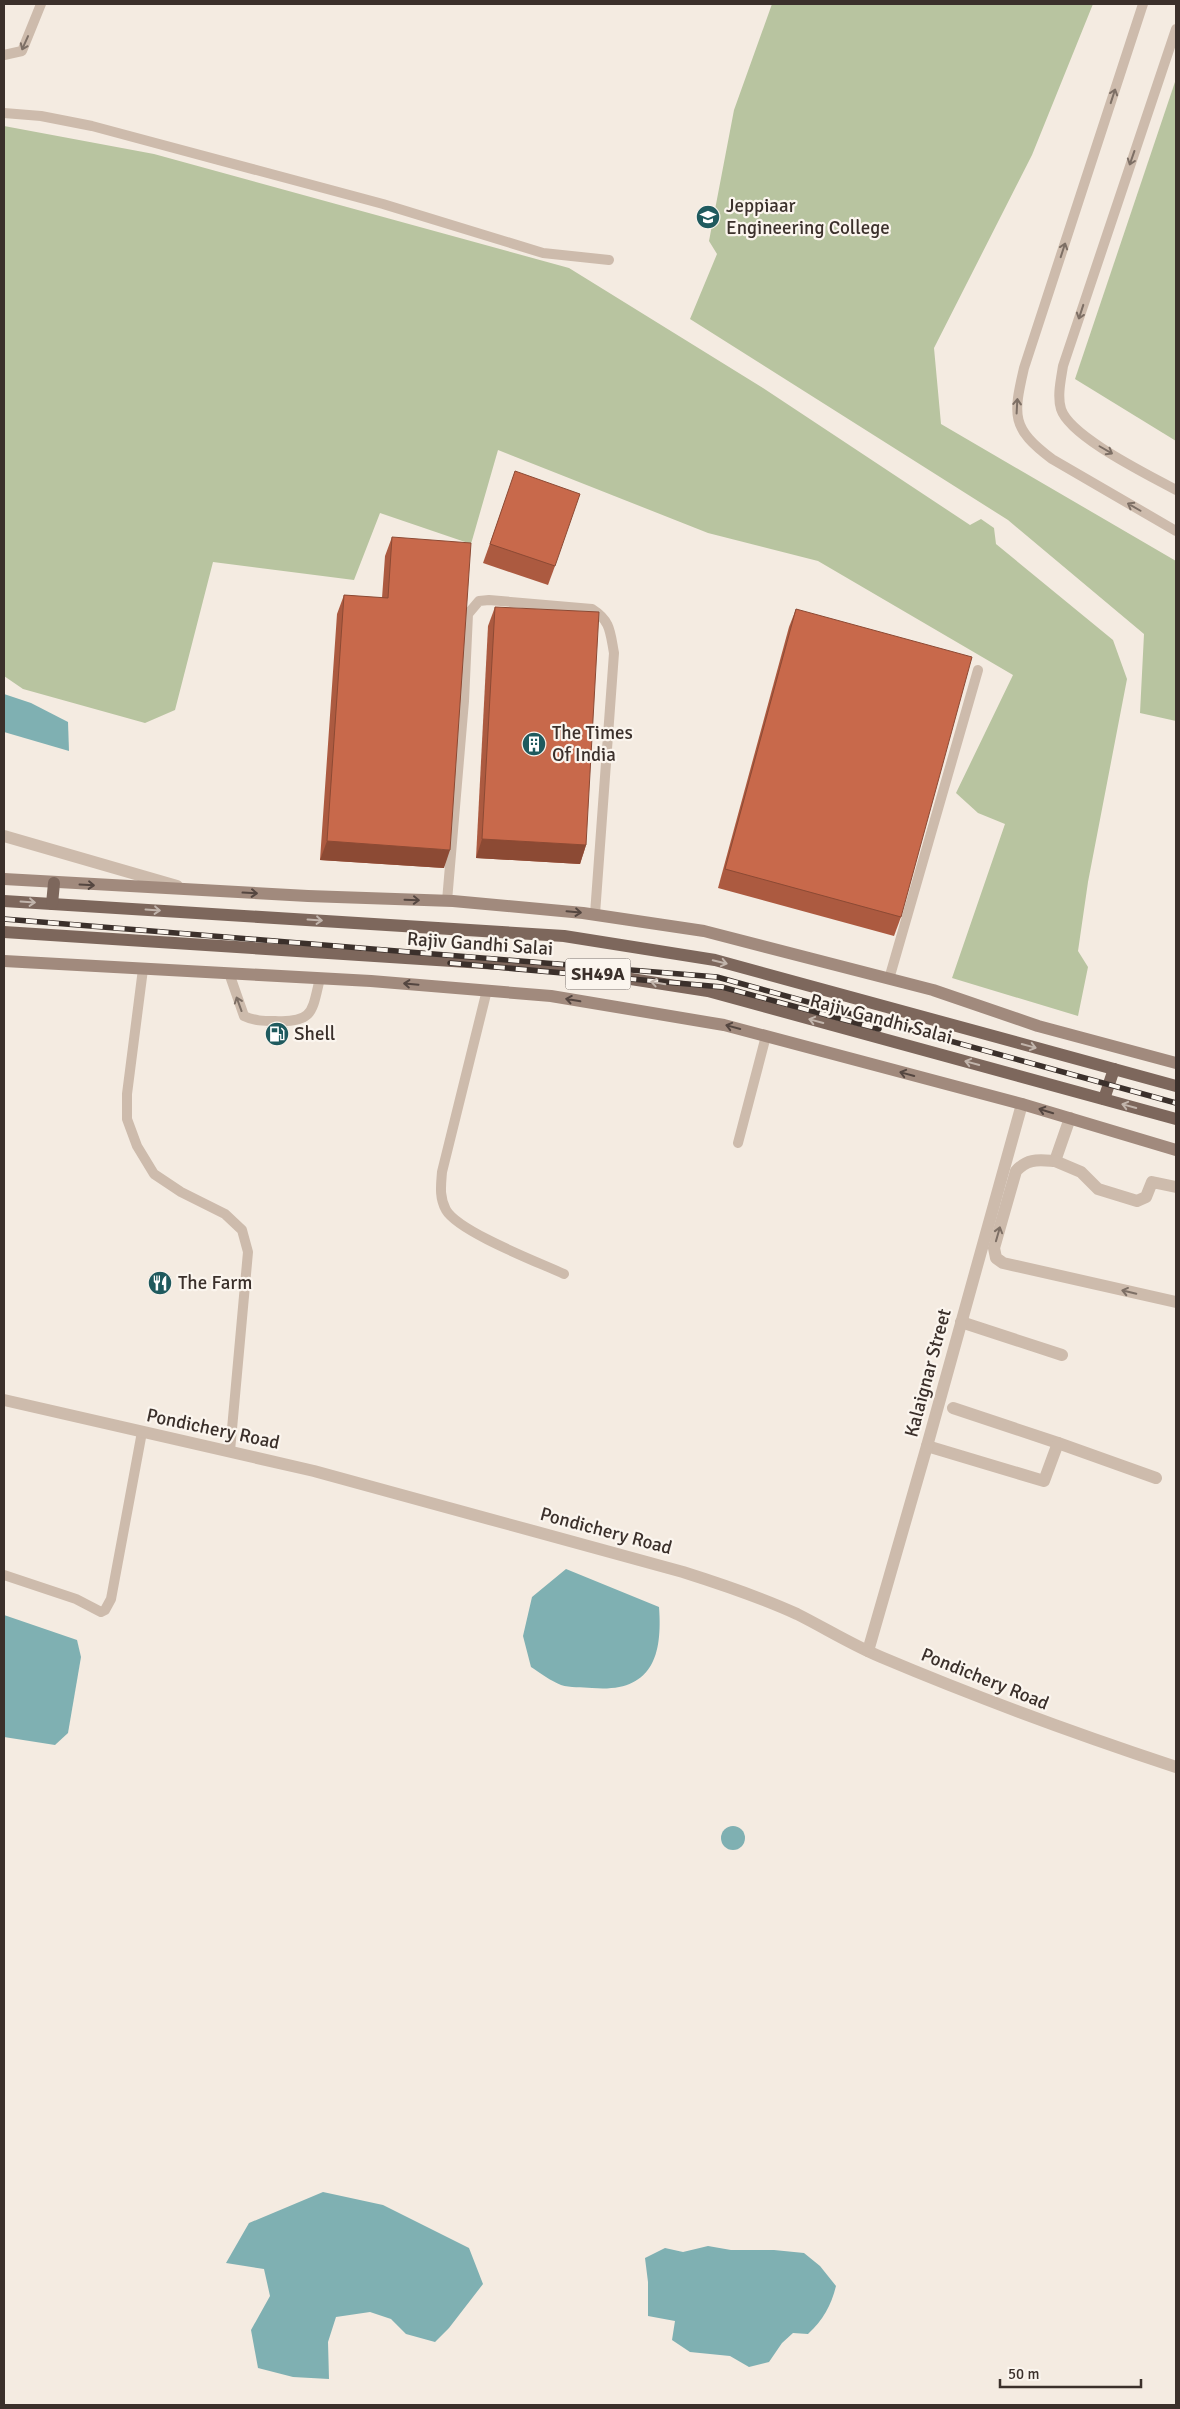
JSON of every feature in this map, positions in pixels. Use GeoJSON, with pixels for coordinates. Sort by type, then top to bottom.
{"type":"FeatureCollection","features":[{"type":"Feature","properties":{"kind":"main road"},"geometry":{"type":"LineString","coordinates":[[52,904],[54,883]]}},
{"type":"Feature","properties":{"kind":"main road","name":"Rajiv Gandhi Salai"},"geometry":{"type":"LineString","coordinates":[[4,900],[564,936],[715,960],[1176,1086]]}},
{"type":"Feature","properties":{"kind":"main road","name":"Rajiv Gandhi Salai"},"geometry":{"type":"LineString","coordinates":[[4,932],[560,968],[708,991],[1176,1119]]}},
{"type":"Feature","properties":{"kind":"main road"},"geometry":{"type":"LineString","coordinates":[[1104,1099],[1114,1069]]}},
{"type":"Feature","properties":{"kind":"street"},"geometry":{"type":"LineString","coordinates":[[4,836],[193,890]]}},
{"type":"Feature","properties":{"kind":"street"},"geometry":{"type":"LineString","coordinates":[[4,879],[193,890],[447,901],[595,914],[704,931],[933,990],[1038,1026],[1176,1063]]}},
{"type":"Feature","properties":{"kind":"street"},"geometry":{"type":"LineString","coordinates":[[4,961],[320,978],[552,996],[724,1025],[1022,1104],[1176,1150]]}},
{"type":"Feature","properties":{"kind":"street","name":"Kalaignar Street"},"geometry":{"type":"LineString","coordinates":[[868,1651],[1022,1104]]}},
{"type":"Feature","properties":{"kind":"street"},"geometry":{"type":"LineString","coordinates":[[1055,1160],[1070,1118]]}},
{"type":"Feature","properties":{"kind":"street"},"geometry":{"type":"LineString","coordinates":[[1176,1187],[1152,1182],[1146,1197],[1138,1200],[1098,1189],[1081,1172],[1055,1160],[1033,1159],[1024,1163],[1016,1171],[994,1248],[996,1258],[1003,1263],[1176,1302]]}},
{"type":"Feature","properties":{"kind":"street"},"geometry":{"type":"LineString","coordinates":[[961,1322],[1062,1355]]}},
{"type":"Feature","properties":{"kind":"street","name":"Pondichery Road"},"geometry":{"type":"LineString","coordinates":[[4,1400],[314,1471],[683,1572],[727,1586],[797,1614],[868,1651],[970,1695],[1176,1767]]}},
{"type":"Feature","properties":{"kind":"street"},"geometry":{"type":"LineString","coordinates":[[953,1408],[1058,1442],[1156,1478]]}},
{"type":"Feature","properties":{"kind":"street"},"geometry":{"type":"LineString","coordinates":[[927,1446],[1044,1482],[1058,1442]]}},
{"type":"Feature","properties":{"kind":"lane"},"geometry":{"type":"LineString","coordinates":[[4,55],[22,51],[41,4]]}},
{"type":"Feature","properties":{"kind":"lane"},"geometry":{"type":"LineString","coordinates":[[1143,4],[1024,368],[1017,400],[1016,417],[1022,432],[1052,459],[1176,531]]}},
{"type":"Feature","properties":{"kind":"lane"},"geometry":{"type":"LineString","coordinates":[[1176,29],[1063,366],[1060,393],[1061,409],[1071,426],[1099,446],[1176,490]]}},
{"type":"Feature","properties":{"kind":"lane"},"geometry":{"type":"LineString","coordinates":[[4,113],[41,116],[92,126],[383,204],[543,253],[609,260]]}},
{"type":"Feature","properties":{"kind":"lane"},"geometry":{"type":"LineString","coordinates":[[447,901],[464,701],[468,614],[479,602],[489,600],[592,609],[603,616],[610,631],[614,653],[595,914]]}},
{"type":"Feature","properties":{"kind":"lane"},"geometry":{"type":"LineString","coordinates":[[889,980],[978,670]]}},
{"type":"Feature","properties":{"kind":"lane"},"geometry":{"type":"LineString","coordinates":[[143,969],[127,1094],[127,1119],[137,1146],[154,1174],[181,1192],[225,1214],[242,1230],[248,1252],[230,1451]]}},
{"type":"Feature","properties":{"kind":"lane"},"geometry":{"type":"LineString","coordinates":[[229,973],[244,1016],[257,1020],[295,1022],[303,1019],[313,1006],[320,978]]}},
{"type":"Feature","properties":{"kind":"lane"},"geometry":{"type":"LineString","coordinates":[[487,990],[442,1172],[440,1190],[446,1210],[460,1225],[564,1274]]}},
{"type":"Feature","properties":{"kind":"lane"},"geometry":{"type":"LineString","coordinates":[[738,1143],[766,1036]]}},
{"type":"Feature","properties":{"kind":"lane"},"geometry":{"type":"LineString","coordinates":[[4,1575],[76,1599],[101,1612],[105,1610],[113,1585],[142,1432]]}},
{"type":"Feature","properties":{"kind":"green space"},"geometry":{"type":"Polygon","coordinates":[[[772,4],[1093,4],[1032,155],[934,348],[941,424],[1176,561],[1176,721],[1140,713],[1144,634],[1008,520],[690,319],[717,254],[709,241],[734,110],[772,4]]]}},
{"type":"Feature","properties":{"kind":"green space"},"geometry":{"type":"Polygon","coordinates":[[[1176,79],[1176,441],[1075,379],[1176,79]]]}},
{"type":"Feature","properties":{"kind":"green space"},"geometry":{"type":"Polygon","coordinates":[[[4,126],[154,154],[569,268],[763,388],[970,525],[981,519],[994,528],[996,544],[1113,640],[1127,679],[1088,882],[1078,951],[1088,967],[1078,1016],[952,978],[1005,824],[978,813],[956,793],[1013,675],[818,561],[708,533],[498,450],[471,544],[380,513],[354,580],[213,562],[175,710],[145,723],[23,689],[4,676],[4,126]]]}},
{"type":"Feature","properties":{"kind":"water"},"geometry":{"type":"Polygon","coordinates":[[[4,694],[31,703],[68,722],[69,751],[4,732],[4,694]]]}},
{"type":"Feature","properties":{"kind":"water"},"geometry":{"type":"Polygon","coordinates":[[[566,1569],[659,1607],[660,1626],[655,1657],[649,1669],[640,1678],[628,1685],[612,1688],[572,1687],[557,1683],[531,1667],[523,1636],[532,1597],[566,1569]]]}},
{"type":"Feature","properties":{"kind":"water"},"geometry":{"type":"Polygon","coordinates":[[[4,1615],[77,1640],[81,1657],[68,1733],[55,1745],[4,1737],[4,1615]]]}},
{"type":"Feature","properties":{"kind":"water"},"geometry":{"type":"Polygon","coordinates":[[[733,1826],[741,1830],[745,1838],[741,1846],[733,1850],[725,1846],[721,1838],[725,1830],[733,1826]]]}},
{"type":"Feature","properties":{"kind":"water"},"geometry":{"type":"Polygon","coordinates":[[[323,2192],[383,2205],[469,2248],[483,2284],[449,2328],[435,2342],[406,2334],[391,2319],[370,2312],[336,2317],[328,2342],[329,2379],[293,2377],[258,2368],[251,2330],[270,2296],[264,2269],[226,2263],[249,2223],[323,2192]]]}},
{"type":"Feature","properties":{"kind":"water"},"geometry":{"type":"Polygon","coordinates":[[[708,2246],[731,2250],[774,2250],[804,2253],[820,2266],[836,2286],[832,2300],[826,2312],[808,2334],[793,2333],[782,2343],[769,2362],[749,2367],[730,2356],[690,2352],[672,2340],[675,2321],[648,2316],[648,2282],[645,2258],[665,2248],[683,2252],[708,2246]]]}},
{"type":"Feature","properties":{"kind":"building"},"geometry":{"type":"Polygon","coordinates":[[[515,471],[580,494],[555,566],[490,544],[515,471]]]}},
{"type":"Feature","properties":{"kind":"building"},"geometry":{"type":"Polygon","coordinates":[[[392,537],[471,543],[450,850],[327,841],[344,595],[388,598],[392,537]]]}},
{"type":"Feature","properties":{"kind":"building","name":"The Times Of India"},"geometry":{"type":"Polygon","coordinates":[[[495,607],[599,612],[586,845],[482,839],[495,607]]]}},
{"type":"Feature","properties":{"kind":"building"},"geometry":{"type":"Polygon","coordinates":[[[796,609],[972,657],[901,917],[725,869],[796,609]]]}},
{"type":"Feature","properties":{"kind":"railway"},"geometry":{"type":"LineString","coordinates":[[4,919],[717,977],[1176,1103]]}},
{"type":"Feature","properties":{"kind":"railway"},"geometry":{"type":"LineString","coordinates":[[450,963],[722,987],[879,1029]]}},
{"type":"Feature","properties":{"kind":"place","name":"Jeppiaar Engineering College"},"geometry":{"type":"Point","coordinates":[708,217]}},
{"type":"Feature","properties":{"kind":"place","name":"The Times Of India"},"geometry":{"type":"Point","coordinates":[534,744]}},
{"type":"Feature","properties":{"kind":"place","name":"Shell"},"geometry":{"type":"Point","coordinates":[277,1034]}},
{"type":"Feature","properties":{"kind":"place","name":"The Farm"},"geometry":{"type":"Point","coordinates":[160,1283]}}]}
